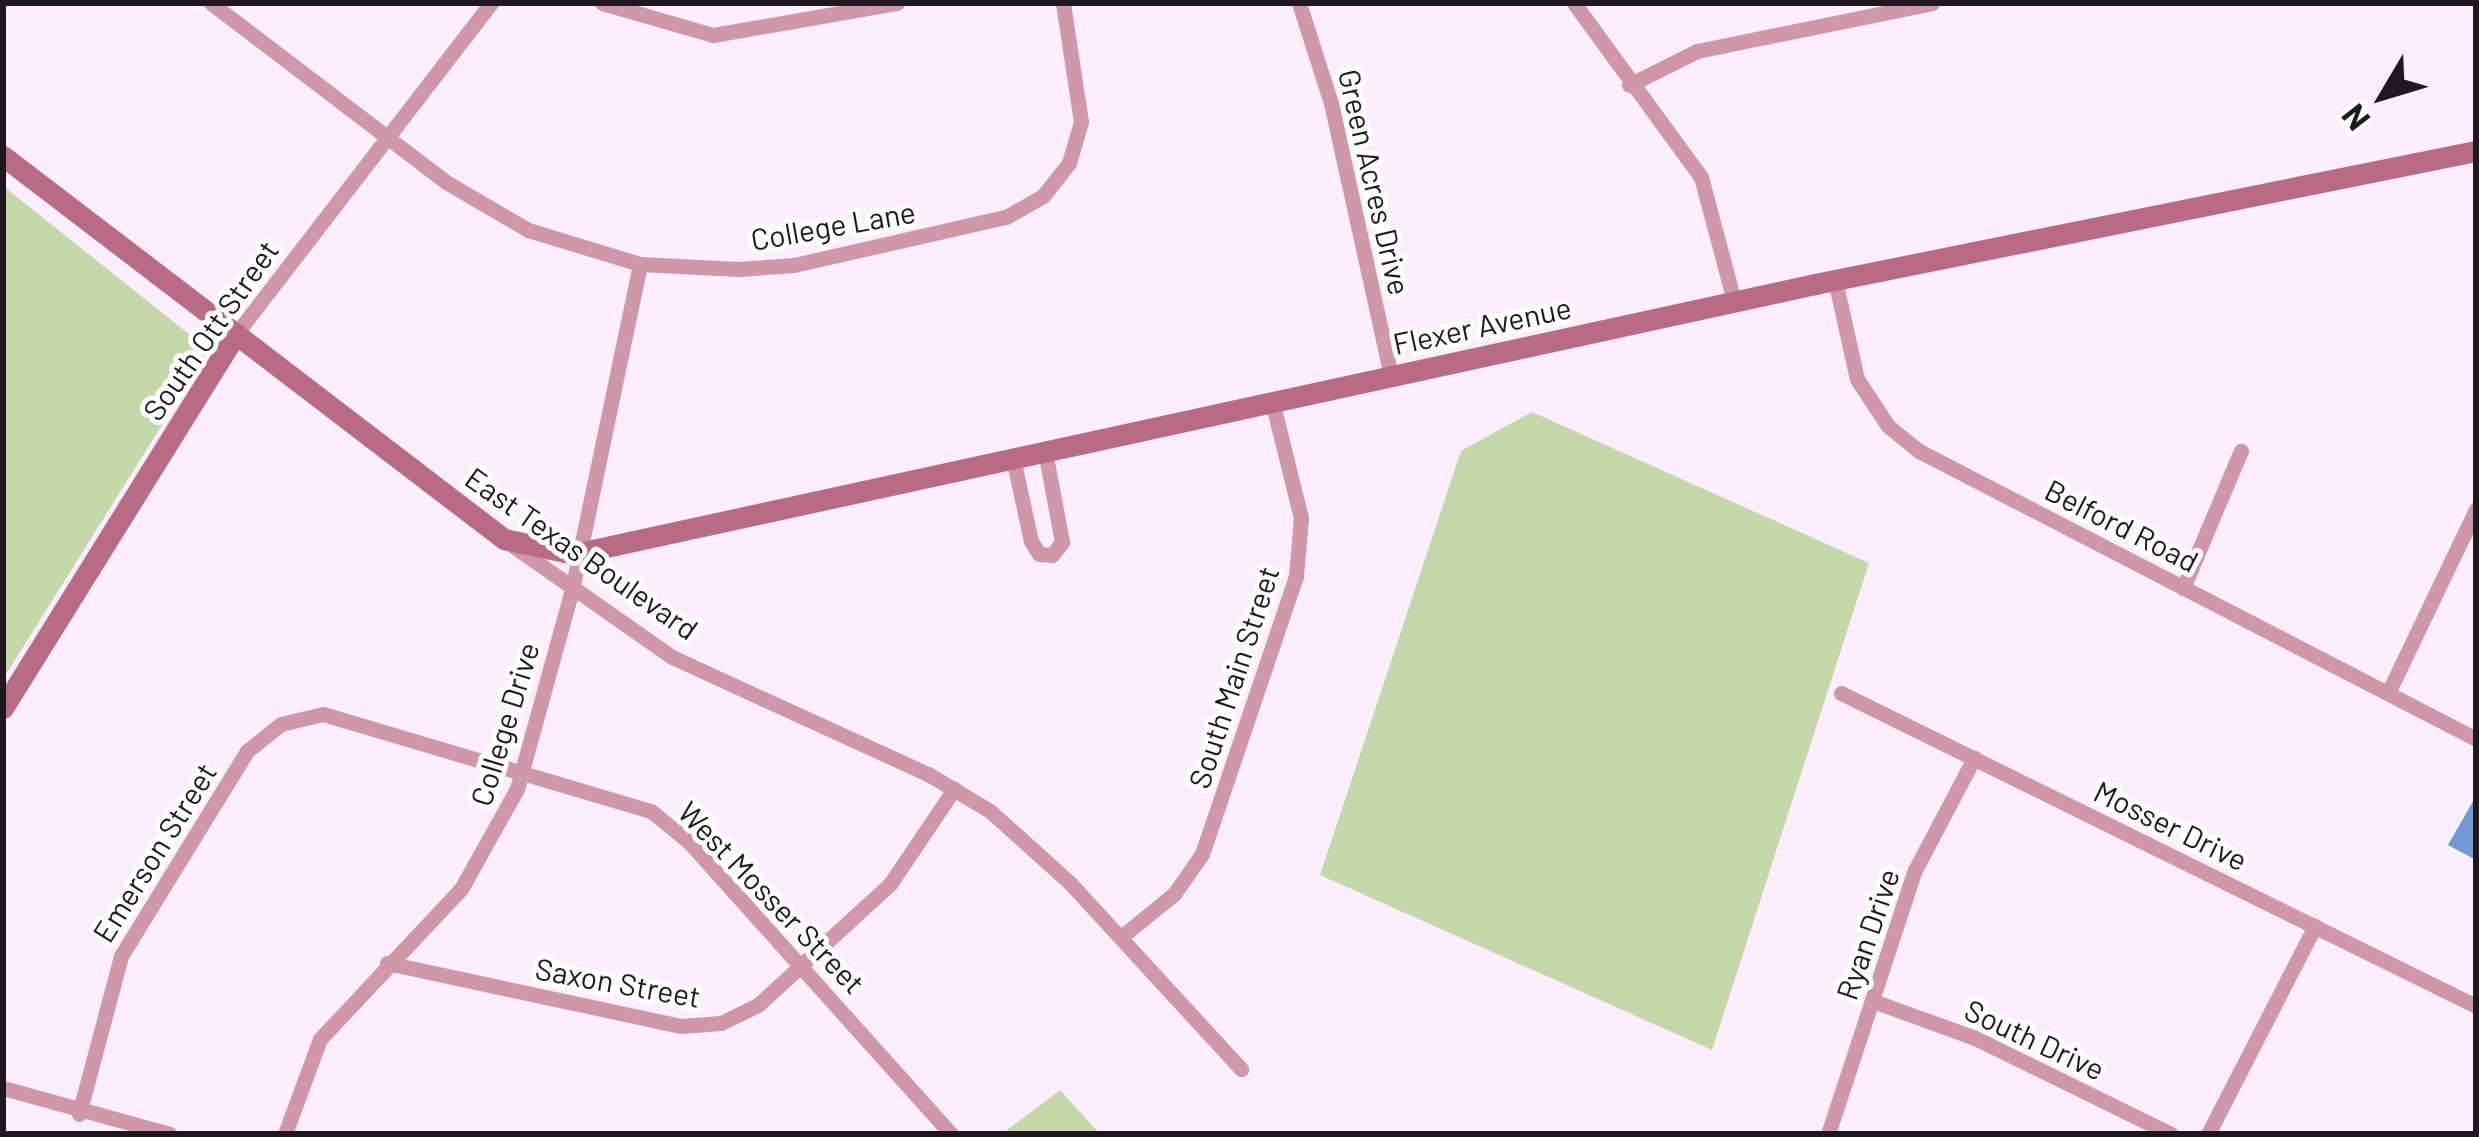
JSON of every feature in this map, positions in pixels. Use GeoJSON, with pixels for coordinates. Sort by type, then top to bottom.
{"type":"FeatureCollection","features":[{"type":"Feature","properties":{"kind":"street","name":"College Lane"},"geometry":{"type":"LineString","coordinates":[[211,3],[386,140],[528,230],[640,264],[794,265],[1027,208],[1069,163],[1082,122],[1063,3]]}},
{"type":"Feature","properties":{"kind":"street","name":"South Ott Street"},"geometry":{"type":"LineString","coordinates":[[3,708],[236,334],[491,3]]}},
{"type":"Feature","properties":{"kind":"street"},"geometry":{"type":"LineString","coordinates":[[602,3],[712,35],[897,3]]}},
{"type":"Feature","properties":{"kind":"street","name":"Green Acres Drive"},"geometry":{"type":"LineString","coordinates":[[1299,3],[1331,103],[1390,376]]}},
{"type":"Feature","properties":{"kind":"street"},"geometry":{"type":"LineString","coordinates":[[1574,3],[1629,85],[1701,177],[1734,301]]}},
{"type":"Feature","properties":{"kind":"street"},"geometry":{"type":"LineString","coordinates":[[1629,85],[1697,51],[1932,3]]}},
{"type":"Feature","properties":{"kind":"street","name":"Flexer Avenue"},"geometry":{"type":"LineString","coordinates":[[504,539],[580,554],[1734,301],[2476,151]]}},
{"type":"Feature","properties":{"kind":"street","name":"East Texas Boulevard"},"geometry":{"type":"LineString","coordinates":[[3,156],[572,590],[718,681],[955,788],[1022,837],[1241,1069]]}},
{"type":"Feature","properties":{"kind":"street","name":"College Drive"},"geometry":{"type":"LineString","coordinates":[[285,1134],[320,1039],[481,861],[524,767],[572,590],[640,264]]}},
{"type":"Feature","properties":{"kind":"street","name":"Belford Road"},"geometry":{"type":"LineString","coordinates":[[1835,280],[1857,379],[1899,435],[2476,739]]}},
{"type":"Feature","properties":{"kind":"street","name":"South Main Street"},"geometry":{"type":"LineString","coordinates":[[1120,937],[1174,894],[1202,854],[1296,576],[1301,518],[1271,401]]}},
{"type":"Feature","properties":{"kind":"street"},"geometry":{"type":"LineString","coordinates":[[1013,458],[1031,541],[1039,554],[1052,556],[1062,542],[1045,451]]}},
{"type":"Feature","properties":{"kind":"street"},"geometry":{"type":"LineString","coordinates":[[2183,587],[2241,451]]}},
{"type":"Feature","properties":{"kind":"street"},"geometry":{"type":"LineString","coordinates":[[2388,693],[2476,509]]}},
{"type":"Feature","properties":{"kind":"street","name":"Mosser Drive"},"geometry":{"type":"LineString","coordinates":[[1841,693],[2476,1006]]}},
{"type":"Feature","properties":{"kind":"street","name":"West Mosser Street"},"geometry":{"type":"LineString","coordinates":[[300,717],[340,715],[524,767],[627,799],[673,827],[951,1134]]}},
{"type":"Feature","properties":{"kind":"street","name":"Emerson Street"},"geometry":{"type":"LineString","coordinates":[[79,1114],[118,961],[248,752],[300,717]]}},
{"type":"Feature","properties":{"kind":"street","name":"Ryan Drive"},"geometry":{"type":"LineString","coordinates":[[1828,1134],[1916,870],[1974,758]]}},
{"type":"Feature","properties":{"kind":"street","name":"Saxon Street"},"geometry":{"type":"LineString","coordinates":[[387,963],[681,1027],[742,1015],[802,965],[910,861],[955,788]]}},
{"type":"Feature","properties":{"kind":"street"},"geometry":{"type":"LineString","coordinates":[[2208,1134],[2315,926]]}},
{"type":"Feature","properties":{"kind":"street","name":"South Drive"},"geometry":{"type":"LineString","coordinates":[[1873,1000],[1975,1038],[2170,1134]]}},
{"type":"Feature","properties":{"kind":"street"},"geometry":{"type":"LineString","coordinates":[[3,1088],[79,1114],[170,1134]]}},
{"type":"Feature","properties":{"kind":"green space"},"geometry":{"type":"Polygon","coordinates":[[[3,186],[209,350],[3,679],[3,186]]]}},
{"type":"Feature","properties":{"kind":"green space"},"geometry":{"type":"Polygon","coordinates":[[[1532,412],[1869,563],[1712,1050],[1320,875],[1461,451],[1532,412]]]}},
{"type":"Feature","properties":{"kind":"green space"},"geometry":{"type":"Polygon","coordinates":[[[1060,1090],[1100,1134],[1002,1134],[1060,1090]]]}},
{"type":"Feature","properties":{"kind":"water"},"geometry":{"type":"Polygon","coordinates":[[[2476,796],[2476,860],[2448,845],[2476,796]]]}}]}
